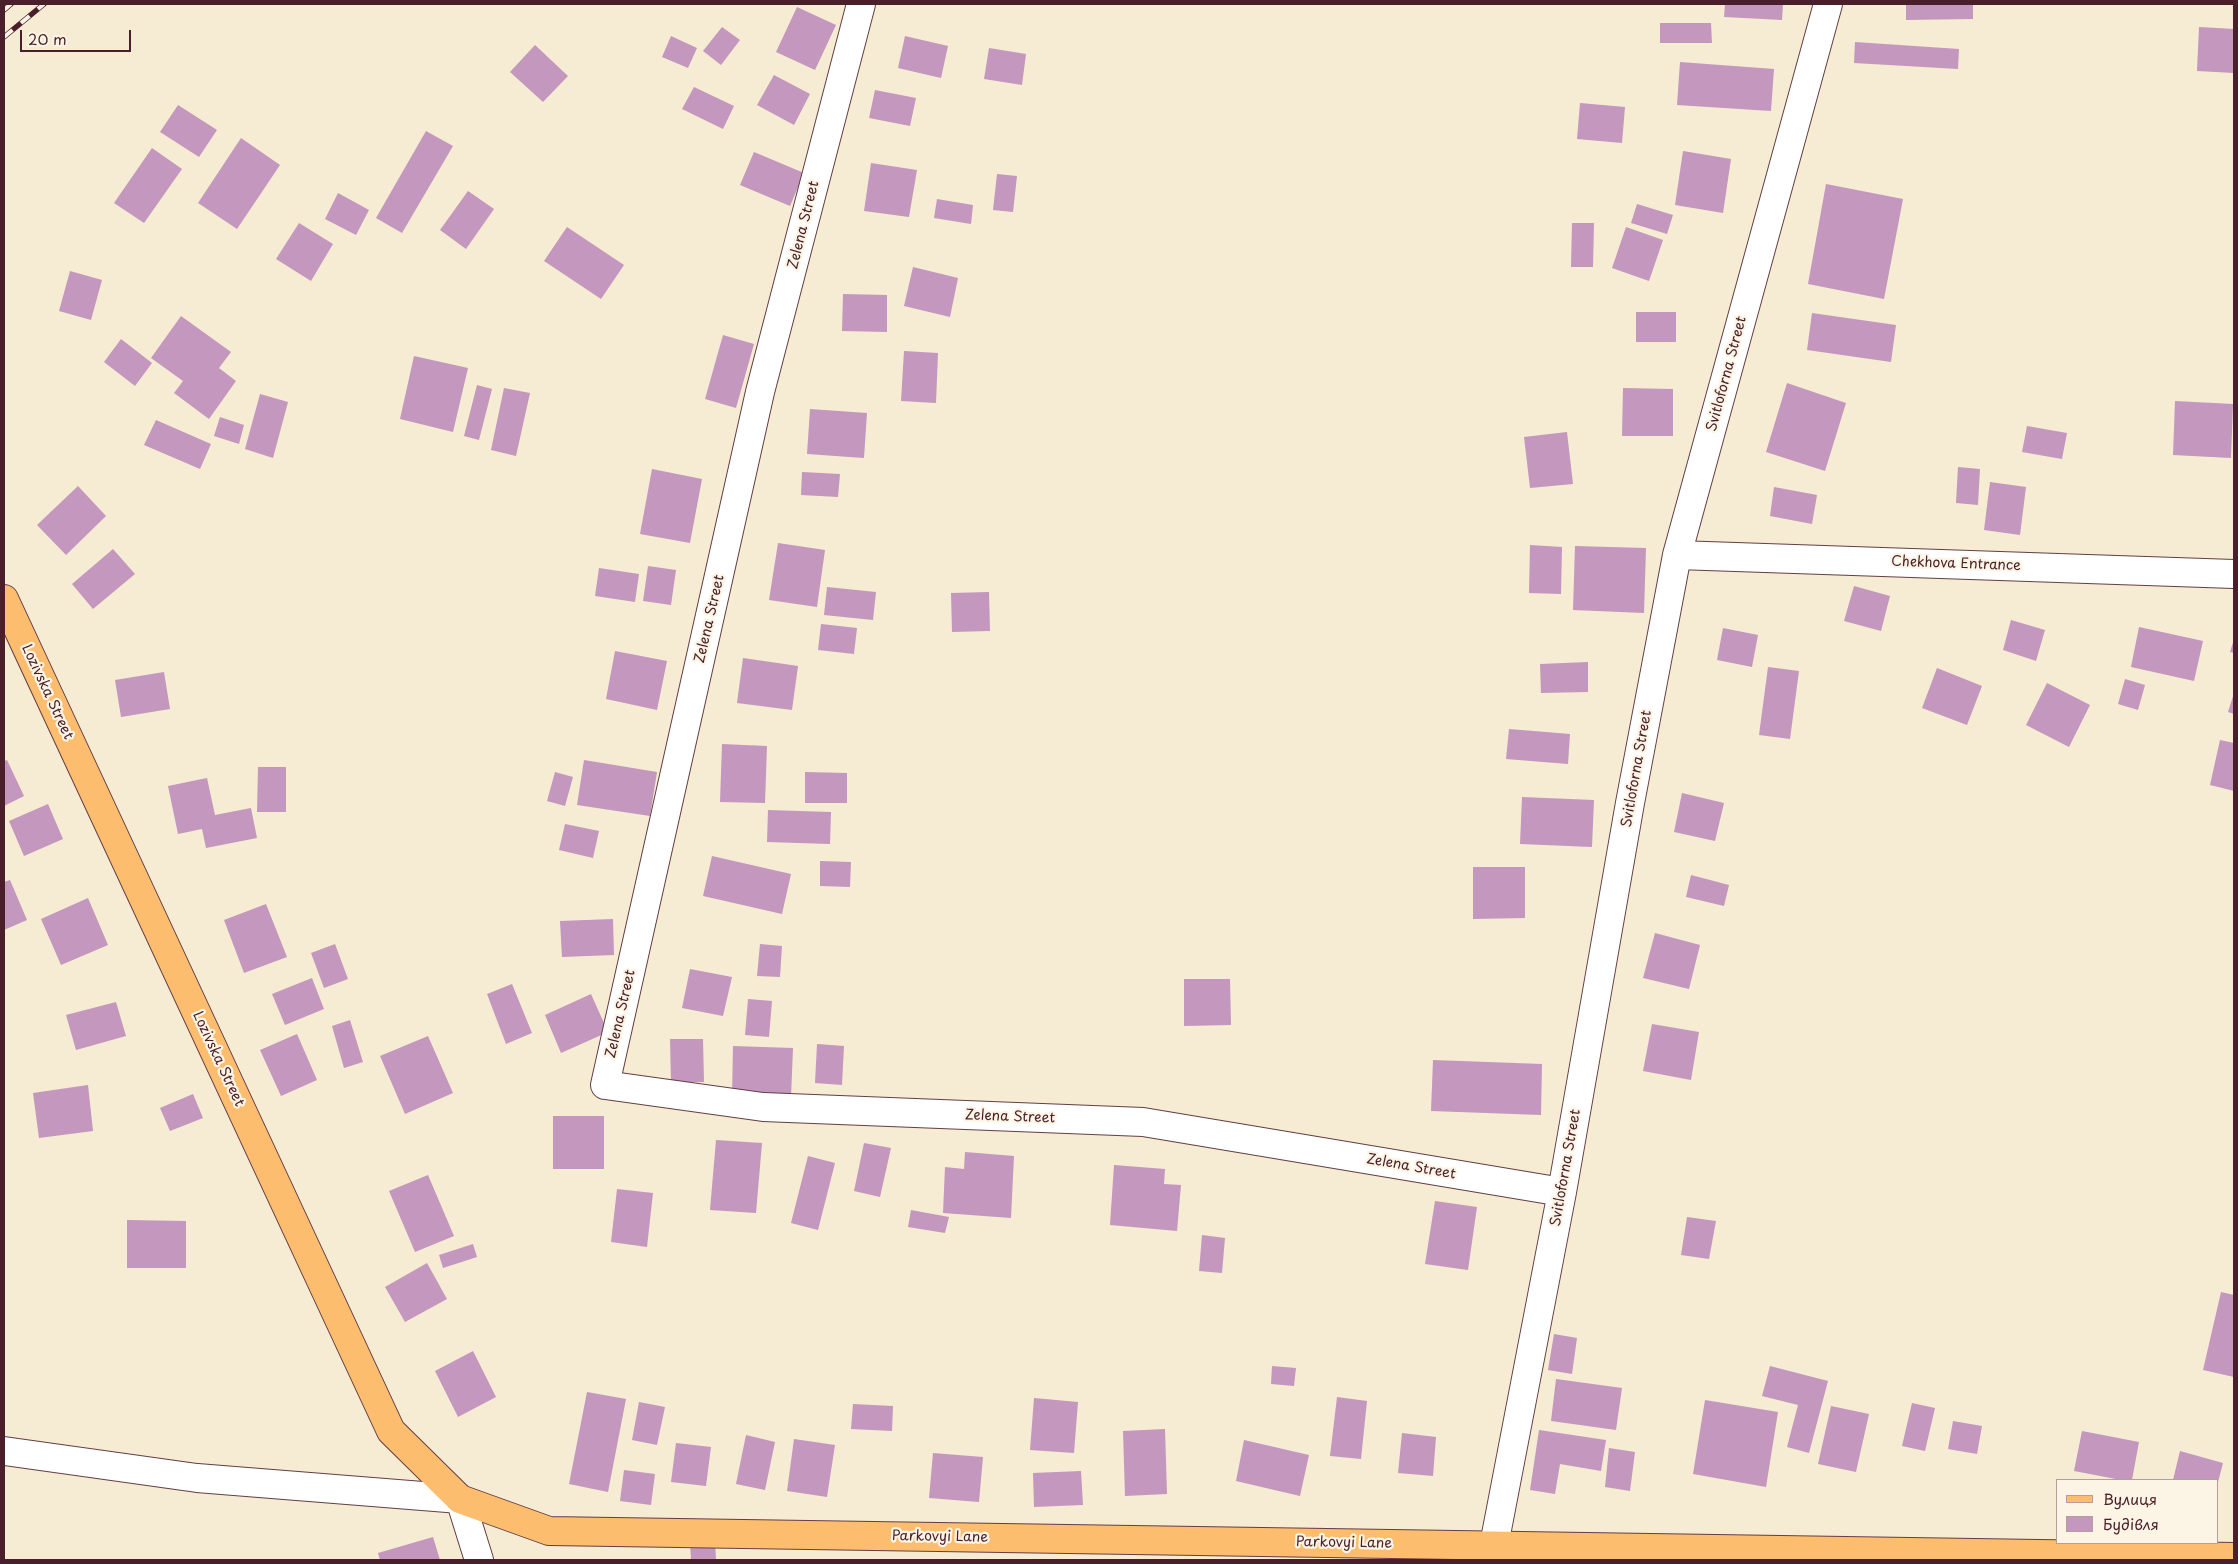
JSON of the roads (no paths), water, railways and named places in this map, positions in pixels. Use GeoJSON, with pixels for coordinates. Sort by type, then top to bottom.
{"type":"FeatureCollection","features":[{"type":"Feature","properties":{"kind":"main road","name":"Lozivska Street"},"geometry":{"type":"LineString","coordinates":[[4,599],[391,1430],[460,1499]]}},
{"type":"Feature","properties":{"kind":"main road","name":"Parkovyi Lane"},"geometry":{"type":"LineString","coordinates":[[460,1499],[549,1531],[1498,1553],[2234,1557]]}},
{"type":"Feature","properties":{"kind":"street","name":"Zelena Street"},"geometry":{"type":"LineString","coordinates":[[861,4],[760,392],[605,1085],[763,1108],[1143,1122],[1562,1192]]}},
{"type":"Feature","properties":{"kind":"street","name":"Svitloforna Street"},"geometry":{"type":"LineString","coordinates":[[1498,1553],[1630,803],[1677,554],[1828,4]]}},
{"type":"Feature","properties":{"kind":"street","name":"Chekhova Entrance"},"geometry":{"type":"LineString","coordinates":[[1677,554],[2234,574]]}},
{"type":"Feature","properties":{"kind":"street"},"geometry":{"type":"LineString","coordinates":[[4,1451],[197,1478],[460,1499],[479,1560]]}},
{"type":"Feature","properties":{"kind":"railway"},"geometry":{"type":"LineString","coordinates":[[4,10],[11,4]]}},
{"type":"Feature","properties":{"kind":"railway"},"geometry":{"type":"LineString","coordinates":[[4,37],[44,4]]}}]}
